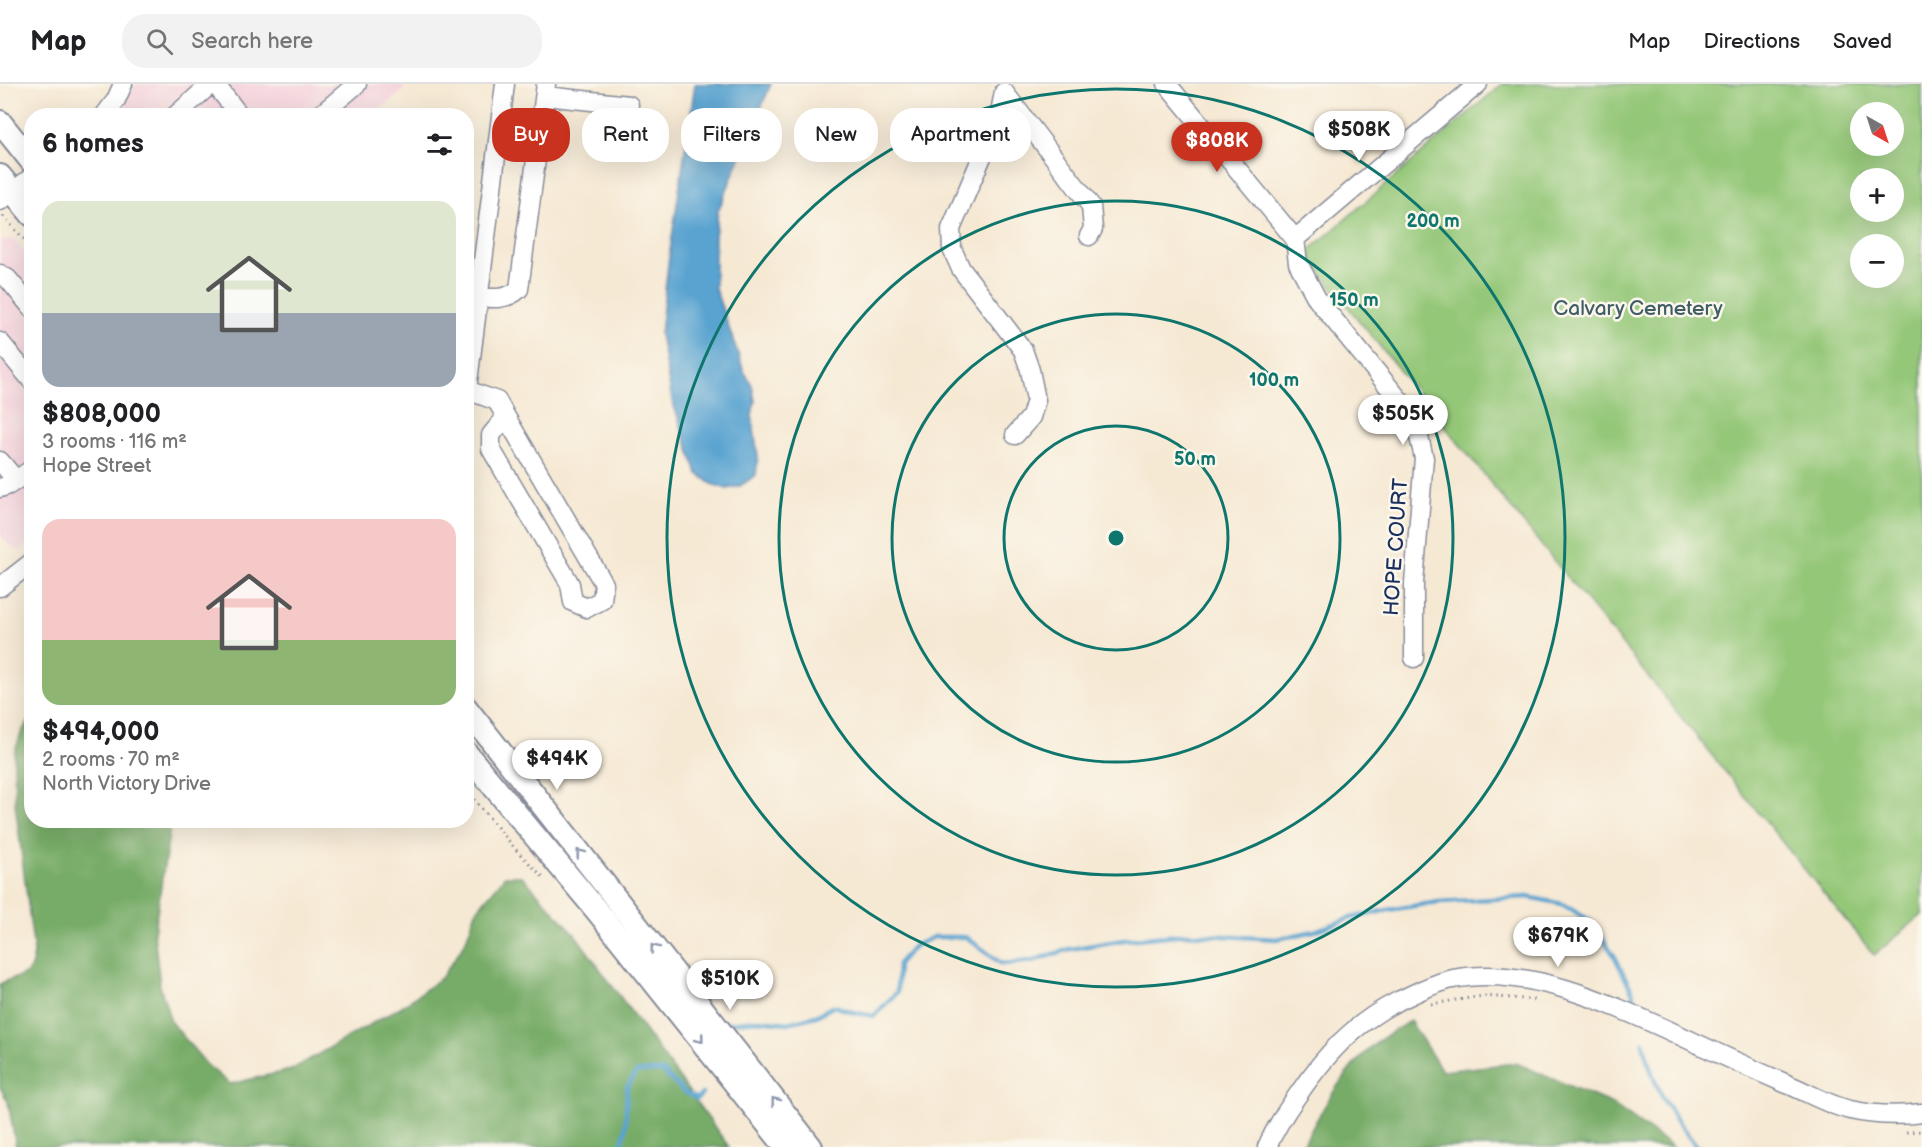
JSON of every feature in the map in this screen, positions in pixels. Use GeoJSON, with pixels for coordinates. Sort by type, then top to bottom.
{"type":"FeatureCollection","features":[{"type":"Feature","properties":{"kind":"main road"},"geometry":{"type":"LineString","coordinates":[[0,122],[24,152]]}},
{"type":"Feature","properties":{"kind":"main road"},"geometry":{"type":"LineString","coordinates":[[4,190],[24,208]]}},
{"type":"Feature","properties":{"kind":"main road"},"geometry":{"type":"LineString","coordinates":[[474,719],[607,905],[786,1147]]}},
{"type":"Feature","properties":{"kind":"main road"},"geometry":{"type":"LineString","coordinates":[[474,762],[607,905],[811,1147]]}},
{"type":"Feature","properties":{"kind":"street"},"geometry":{"type":"LineString","coordinates":[[110,108],[123,84]]}},
{"type":"Feature","properties":{"kind":"street"},"geometry":{"type":"LineString","coordinates":[[188,108],[213,84],[233,108]]}},
{"type":"Feature","properties":{"kind":"street"},"geometry":{"type":"LineString","coordinates":[[328,108],[357,84]]}},
{"type":"Feature","properties":{"kind":"street"},"geometry":{"type":"LineString","coordinates":[[474,283],[505,84]]}},
{"type":"Feature","properties":{"kind":"street"},"geometry":{"type":"LineString","coordinates":[[1167,84],[1295,239],[1478,84]]}},
{"type":"Feature","properties":{"kind":"street"},"geometry":{"type":"LineString","coordinates":[[1007,87],[1091,206],[1093,229],[1089,236]]}},
{"type":"Feature","properties":{"kind":"street"},"geometry":{"type":"LineString","coordinates":[[1007,87],[999,117],[951,229],[952,249],[961,269],[1023,350],[1030,370],[1036,400],[1031,417],[1015,435]]}},
{"type":"Feature","properties":{"kind":"street"},"geometry":{"type":"LineString","coordinates":[[474,296],[510,297],[519,289],[546,90],[629,105]]}},
{"type":"Feature","properties":{"kind":"street"},"geometry":{"type":"LineString","coordinates":[[4,190],[24,181]]}},
{"type":"Feature","properties":{"kind":"street","name":"HOPE COURT"},"geometry":{"type":"LineString","coordinates":[[1295,239],[1298,264],[1317,299],[1405,407],[1418,433],[1424,458],[1414,583],[1414,658]]}},
{"type":"Feature","properties":{"kind":"street"},"geometry":{"type":"LineString","coordinates":[[0,274],[8,279],[24,298]]}},
{"type":"Feature","properties":{"kind":"street"},"geometry":{"type":"LineString","coordinates":[[0,342],[24,371]]}},
{"type":"Feature","properties":{"kind":"street"},"geometry":{"type":"LineString","coordinates":[[474,393],[497,401],[604,585],[602,600],[587,608],[573,602],[570,584],[491,449],[491,435],[506,417]]}},
{"type":"Feature","properties":{"kind":"street"},"geometry":{"type":"LineString","coordinates":[[0,461],[8,484],[24,474]]}},
{"type":"Feature","properties":{"kind":"street"},"geometry":{"type":"LineString","coordinates":[[0,587],[24,568]]}},
{"type":"Feature","properties":{"kind":"street"},"geometry":{"type":"LineString","coordinates":[[1267,1147],[1275,1129],[1310,1077],[1325,1057],[1349,1033],[1377,1012],[1427,987],[1453,979],[1477,976],[1518,978],[1556,986],[1628,1012],[1751,1069],[1849,1110],[1902,1116],[1922,1113]]}},
{"type":"Feature","properties":{"kind":"path"},"geometry":{"type":"LineString","coordinates":[[0,211],[24,239]]}},
{"type":"Feature","properties":{"kind":"path"},"geometry":{"type":"LineString","coordinates":[[474,800],[518,852],[550,884]]}},
{"type":"Feature","properties":{"kind":"path"},"geometry":{"type":"LineString","coordinates":[[1431,1004],[1484,996],[1541,1000]]}},
{"type":"Feature","properties":{"kind":"path"},"geometry":{"type":"LineString","coordinates":[[1901,1132],[1922,1131]]}},
{"type":"Feature","properties":{"kind":"shaded area"},"geometry":{"type":"Polygon","coordinates":[[[136,84],[401,84],[405,89],[382,108],[124,108],[136,84]]]}},
{"type":"Feature","properties":{"kind":"shaded area"},"geometry":{"type":"Polygon","coordinates":[[[14,239],[24,251],[24,547],[18,551],[0,534],[0,241],[14,239]]]}},
{"type":"Feature","properties":{"kind":"green space","name":"Calvary Cemetery"},"geometry":{"type":"Polygon","coordinates":[[[1502,84],[1922,84],[1922,915],[1874,955],[1305,254],[1502,84]]]}},
{"type":"Feature","properties":{"kind":"green space"},"geometry":{"type":"Polygon","coordinates":[[[24,728],[24,828],[170,828],[154,933],[160,986],[171,1022],[207,1065],[230,1084],[291,1070],[404,1005],[442,977],[465,943],[476,911],[505,876],[522,876],[574,933],[729,1147],[16,1147],[8,1102],[0,1087],[0,984],[27,973],[34,953],[15,802],[14,754],[24,728]]]}},
{"type":"Feature","properties":{"kind":"green space"},"geometry":{"type":"Polygon","coordinates":[[[1410,1021],[1442,1071],[1516,1063],[1612,1104],[1673,1147],[1302,1147],[1328,1101],[1360,1058],[1372,1046],[1410,1021]]]}},
{"type":"Feature","properties":{"kind":"water"},"geometry":{"type":"Polygon","coordinates":[[[695,84],[771,84],[761,108],[691,108],[695,84]]]}},
{"type":"Feature","properties":{"kind":"water"},"geometry":{"type":"Polygon","coordinates":[[[683,162],[738,162],[718,211],[715,237],[715,288],[744,371],[752,385],[755,401],[752,415],[758,456],[756,475],[740,486],[727,489],[712,484],[697,473],[672,400],[660,334],[683,162]]]}},
{"type":"Feature","properties":{"kind":"waterway"},"geometry":{"type":"LineString","coordinates":[[728,1023],[757,1020],[788,1023],[816,1016],[834,1006],[874,1016],[897,992],[898,964],[914,946],[934,937],[966,937],[1002,964],[1032,961],[1070,949],[1124,940],[1188,934],[1277,939],[1388,910],[1439,902],[1528,897],[1562,904],[1589,920],[1614,955],[1633,993],[1634,1001]]}},
{"type":"Feature","properties":{"kind":"waterway"},"geometry":{"type":"LineString","coordinates":[[1643,1043],[1663,1098],[1697,1147]]}},
{"type":"Feature","properties":{"kind":"waterway"},"geometry":{"type":"LineString","coordinates":[[621,1147],[625,1132],[627,1087],[637,1072],[662,1071],[685,1093],[697,1099],[702,1094]]}}]}
